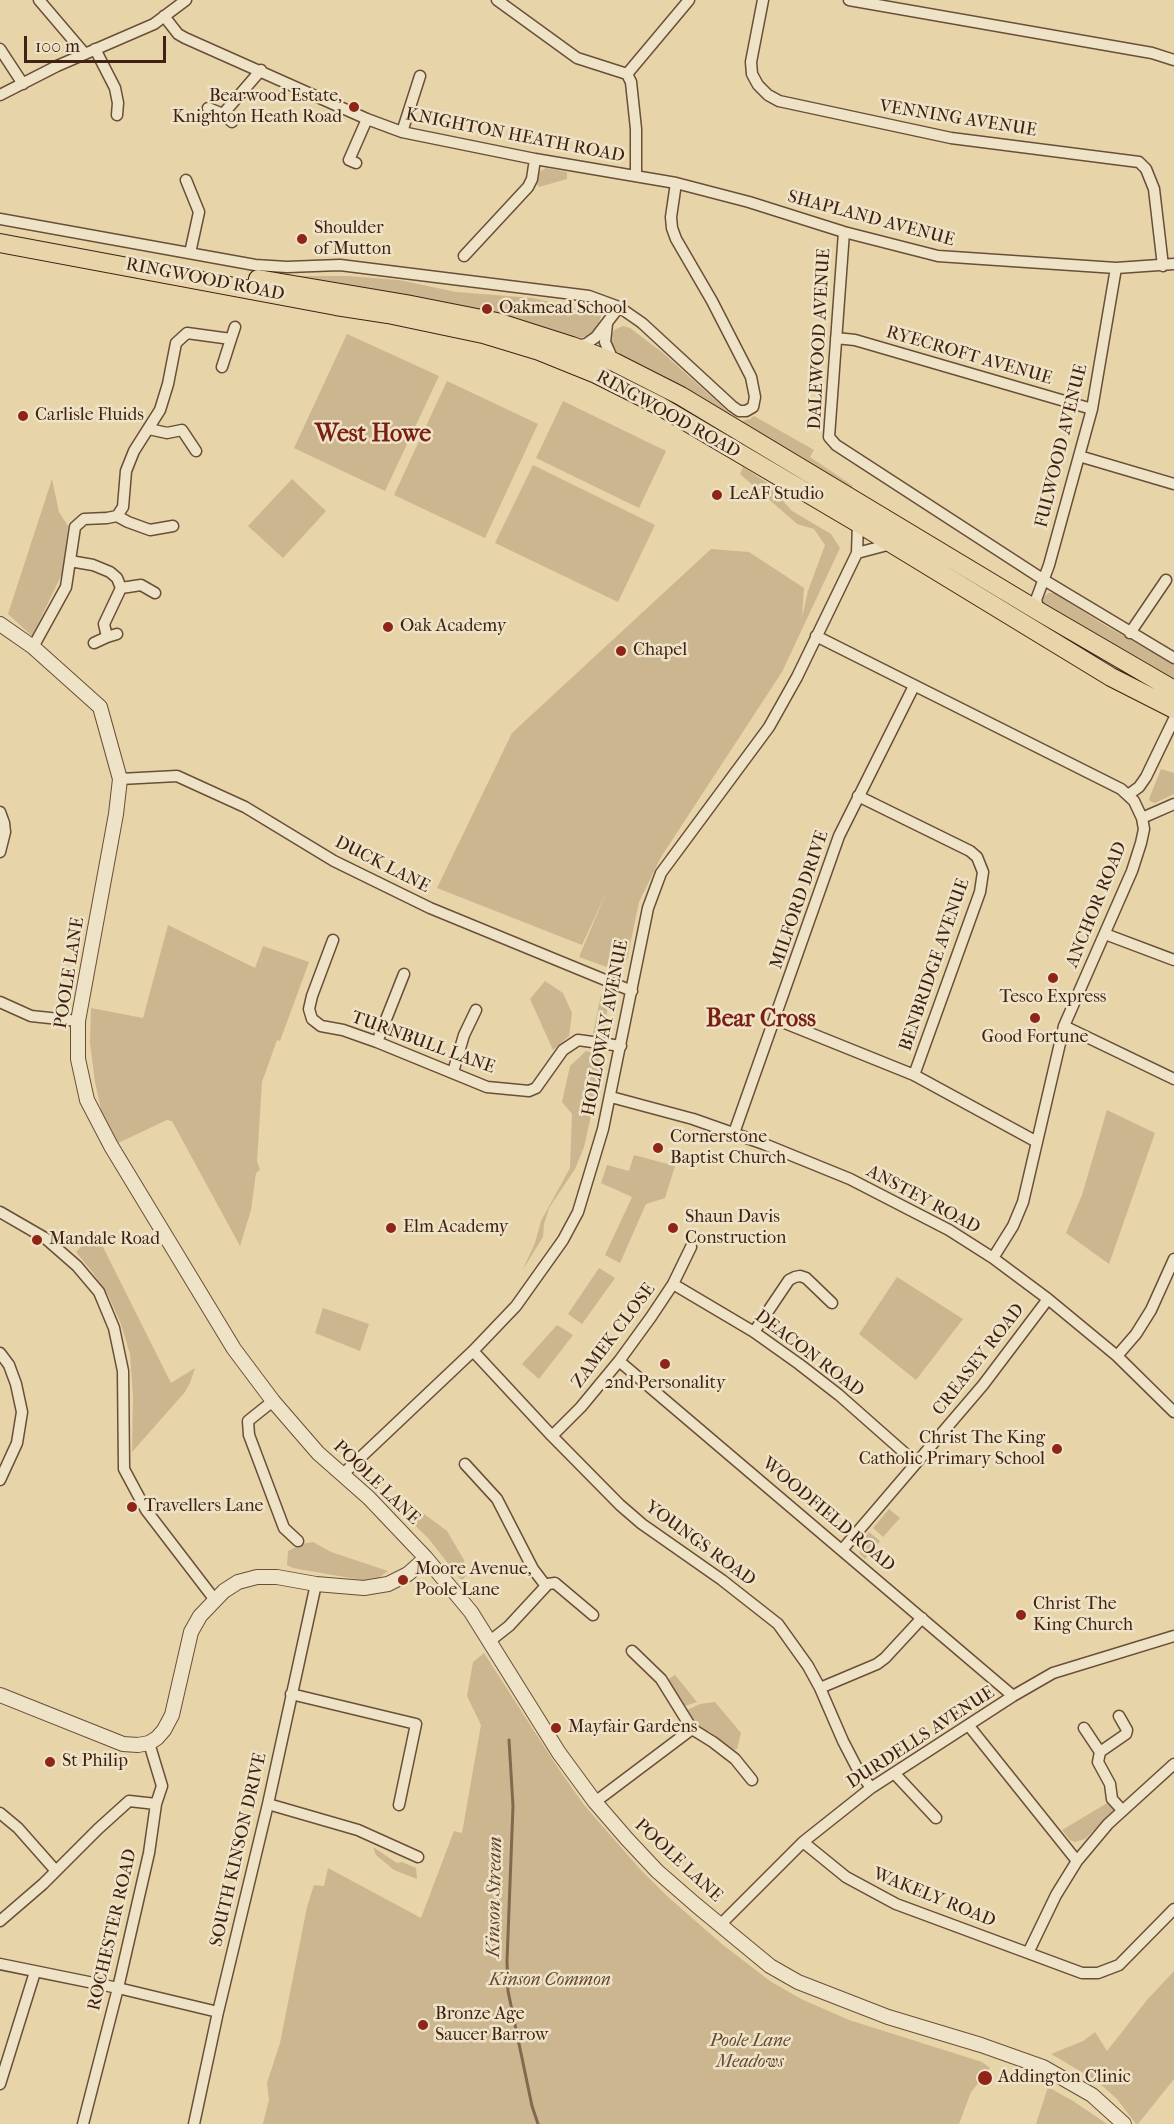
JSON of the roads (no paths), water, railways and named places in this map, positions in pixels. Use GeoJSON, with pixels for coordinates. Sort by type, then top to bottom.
{"type":"FeatureCollection","features":[{"type":"Feature","properties":{"kind":"highway","name":"RINGWOOD ROAD"},"geometry":{"type":"LineString","coordinates":[[0,232],[456,313],[497,322],[614,362],[681,396],[1174,690]]}},
{"type":"Feature","properties":{"kind":"highway","name":"RINGWOOD ROAD"},"geometry":{"type":"LineString","coordinates":[[0,243],[388,314],[483,334],[539,351],[596,374],[658,405],[1111,677],[1174,709]]}},
{"type":"Feature","properties":{"kind":"street"},"geometry":{"type":"LineString","coordinates":[[39,0],[90,51],[123,103],[117,115]]}},
{"type":"Feature","properties":{"kind":"street"},"geometry":{"type":"LineString","coordinates":[[0,95],[49,69],[148,27],[186,0]]}},
{"type":"Feature","properties":{"kind":"street"},"geometry":{"type":"LineString","coordinates":[[498,0],[577,58],[627,74],[631,82],[636,129],[636,175]]}},
{"type":"Feature","properties":{"kind":"street"},"geometry":{"type":"LineString","coordinates":[[627,74],[689,0]]}},
{"type":"Feature","properties":{"kind":"street","name":"VENNING AVENUE"},"geometry":{"type":"LineString","coordinates":[[763,0],[752,74],[758,85],[768,95],[779,101],[942,136],[1139,162],[1146,169],[1154,189],[1168,265]]}},
{"type":"Feature","properties":{"kind":"street"},"geometry":{"type":"LineString","coordinates":[[849,0],[1152,53],[1174,60]]}},
{"type":"Feature","properties":{"kind":"street","name":"KNIGHTON HEATH ROAD"},"geometry":{"type":"LineString","coordinates":[[164,16],[185,38],[367,119],[402,132],[535,159],[636,175]]}},
{"type":"Feature","properties":{"kind":"street"},"geometry":{"type":"LineString","coordinates":[[0,49],[23,84]]}},
{"type":"Feature","properties":{"kind":"street"},"geometry":{"type":"LineString","coordinates":[[208,108],[228,118],[261,70]]}},
{"type":"Feature","properties":{"kind":"street"},"geometry":{"type":"LineString","coordinates":[[402,132],[420,76]]}},
{"type":"Feature","properties":{"kind":"street"},"geometry":{"type":"LineString","coordinates":[[349,160],[367,119]]}},
{"type":"Feature","properties":{"kind":"street"},"geometry":{"type":"LineString","coordinates":[[464,256],[528,187],[532,179],[535,159]]}},
{"type":"Feature","properties":{"kind":"street","name":"SHAPLAND AVENUE"},"geometry":{"type":"LineString","coordinates":[[636,175],[749,202],[844,232],[938,256],[1116,268],[1168,265]]}},
{"type":"Feature","properties":{"kind":"street"},"geometry":{"type":"LineString","coordinates":[[186,180],[199,212],[190,253]]}},
{"type":"Feature","properties":{"kind":"street","name":"RINGWOOD ROAD"},"geometry":{"type":"LineString","coordinates":[[0,219],[272,267],[340,265],[389,270],[576,294],[605,301],[619,307],[642,323],[732,406],[739,411],[746,411],[753,407],[755,397],[751,377],[712,301],[676,239],[670,217],[676,183]]}},
{"type":"Feature","properties":{"kind":"street","name":"DALEWOOD AVENUE"},"geometry":{"type":"LineString","coordinates":[[844,232],[829,437],[836,445],[1044,580]]}},
{"type":"Feature","properties":{"kind":"street","name":"FULWOOD AVENUE"},"geometry":{"type":"LineString","coordinates":[[1038,593],[1044,580],[1092,409],[1116,268]]}},
{"type":"Feature","properties":{"kind":"street"},"geometry":{"type":"LineString","coordinates":[[572,346],[586,344],[596,337],[619,307]]}},
{"type":"Feature","properties":{"kind":"street","name":"RINGWOOD ROAD"},"geometry":{"type":"LineString","coordinates":[[607,324],[605,342],[614,362]]}},
{"type":"Feature","properties":{"kind":"street"},"geometry":{"type":"LineString","coordinates":[[222,367],[235,327]]}},
{"type":"Feature","properties":{"kind":"street"},"geometry":{"type":"LineString","coordinates":[[117,516],[123,507],[124,480],[130,461],[164,399],[176,343],[182,335],[193,333],[231,339]]}},
{"type":"Feature","properties":{"kind":"street","name":"RYECROFT AVENUE"},"geometry":{"type":"LineString","coordinates":[[836,338],[855,340],[1092,409]]}},
{"type":"Feature","properties":{"kind":"street"},"geometry":{"type":"LineString","coordinates":[[149,429],[167,433],[182,430],[196,451]]}},
{"type":"Feature","properties":{"kind":"street"},"geometry":{"type":"LineString","coordinates":[[1079,456],[1174,484]]}},
{"type":"Feature","properties":{"kind":"street"},"geometry":{"type":"LineString","coordinates":[[33,647],[66,587],[75,527],[80,522],[90,518],[117,516],[150,530],[174,526]]}},
{"type":"Feature","properties":{"kind":"street","name":"HOLLOWAY AVENUE"},"geometry":{"type":"LineString","coordinates":[[343,1474],[473,1351],[516,1306],[563,1240],[578,1212],[587,1184],[610,1097],[648,908],[661,873],[769,727],[857,553],[858,523]]}},
{"type":"Feature","properties":{"kind":"street"},"geometry":{"type":"LineString","coordinates":[[857,553],[891,544]]}},
{"type":"Feature","properties":{"kind":"street"},"geometry":{"type":"LineString","coordinates":[[70,561],[93,565],[110,572],[117,578],[121,588],[105,621],[112,636],[94,643]]}},
{"type":"Feature","properties":{"kind":"street"},"geometry":{"type":"LineString","coordinates":[[1044,580],[1174,658]]}},
{"type":"Feature","properties":{"kind":"street"},"geometry":{"type":"LineString","coordinates":[[121,588],[141,585],[155,593]]}},
{"type":"Feature","properties":{"kind":"street"},"geometry":{"type":"LineString","coordinates":[[1130,633],[1164,587]]}},
{"type":"Feature","properties":{"kind":"street"},"geometry":{"type":"LineString","coordinates":[[1018,597],[1026,599],[1038,593]]}},
{"type":"Feature","properties":{"kind":"street"},"geometry":{"type":"LineString","coordinates":[[1038,593],[1036,600],[1040,612]]}},
{"type":"Feature","properties":{"kind":"street","name":"POOLE LANE"},"geometry":{"type":"LineString","coordinates":[[0,624],[33,647],[100,707],[120,779],[114,825],[78,1021],[78,1059],[92,1112],[234,1349],[273,1401],[318,1454],[343,1474],[426,1557],[471,1612],[560,1753],[595,1802],[657,1871],[770,1966],[798,1982],[888,2017],[981,2045],[1043,2067],[1092,2096],[1124,2124]]}},
{"type":"Feature","properties":{"kind":"street"},"geometry":{"type":"LineString","coordinates":[[816,636],[1080,768],[1128,795],[1140,810],[1142,818],[1174,804]]}},
{"type":"Feature","properties":{"kind":"street","name":"MILFORD DRIVE"},"geometry":{"type":"LineString","coordinates":[[734,1133],[776,1019],[833,851],[914,686]]}},
{"type":"Feature","properties":{"kind":"street"},"geometry":{"type":"LineString","coordinates":[[1128,795],[1139,787],[1146,777],[1174,719]]}},
{"type":"Feature","properties":{"kind":"street","name":"DUCK LANE"},"geometry":{"type":"LineString","coordinates":[[120,779],[177,776],[245,807],[334,861],[425,905],[632,992]]}},
{"type":"Feature","properties":{"kind":"street","name":"BENBRIDGE AVENUE"},"geometry":{"type":"LineString","coordinates":[[858,796],[970,851],[977,857],[983,872],[980,892],[914,1075]]}},
{"type":"Feature","properties":{"kind":"street"},"geometry":{"type":"LineString","coordinates":[[0,812],[5,832],[0,852]]}},
{"type":"Feature","properties":{"kind":"street","name":"ANCHOR ROAD"},"geometry":{"type":"LineString","coordinates":[[993,1258],[1013,1226],[1023,1202],[1064,1026],[1132,871],[1142,843],[1144,830],[1142,818]]}},
{"type":"Feature","properties":{"kind":"street"},"geometry":{"type":"LineString","coordinates":[[1106,934],[1174,960]]}},
{"type":"Feature","properties":{"kind":"street","name":"TURNBULL LANE"},"geometry":{"type":"LineString","coordinates":[[333,940],[309,1009],[312,1019],[321,1026],[343,1030],[377,1042],[487,1087],[529,1091],[536,1088],[563,1050],[578,1040],[621,1046]]}},
{"type":"Feature","properties":{"kind":"street"},"geometry":{"type":"LineString","coordinates":[[377,1042],[404,974]]}},
{"type":"Feature","properties":{"kind":"street"},"geometry":{"type":"LineString","coordinates":[[0,1002],[31,1016],[78,1021]]}},
{"type":"Feature","properties":{"kind":"street"},"geometry":{"type":"LineString","coordinates":[[453,1072],[464,1035],[476,1010]]}},
{"type":"Feature","properties":{"kind":"street"},"geometry":{"type":"LineString","coordinates":[[776,1019],[914,1075],[1037,1142]]}},
{"type":"Feature","properties":{"kind":"street"},"geometry":{"type":"LineString","coordinates":[[1064,1026],[1174,1079]]}},
{"type":"Feature","properties":{"kind":"street","name":"ANSTEY ROAD"},"geometry":{"type":"LineString","coordinates":[[610,1097],[693,1119],[734,1133],[850,1179],[949,1230],[993,1258],[1048,1299],[1117,1356],[1174,1412]]}},
{"type":"Feature","properties":{"kind":"street"},"geometry":{"type":"LineString","coordinates":[[0,1213],[45,1238],[77,1266],[99,1292],[114,1328],[123,1371],[124,1470],[146,1510],[215,1600]]}},
{"type":"Feature","properties":{"kind":"street","name":"ZAMEK CLOSE"},"geometry":{"type":"LineString","coordinates":[[552,1436],[581,1407],[619,1361],[673,1284],[691,1247]]}},
{"type":"Feature","properties":{"kind":"street"},"geometry":{"type":"LineString","coordinates":[[1117,1356],[1136,1334],[1151,1310],[1174,1258]]}},
{"type":"Feature","properties":{"kind":"street"},"geometry":{"type":"LineString","coordinates":[[754,1332],[789,1280],[795,1277],[806,1278],[832,1304]]}},
{"type":"Feature","properties":{"kind":"street","name":"DEACON ROAD"},"geometry":{"type":"LineString","coordinates":[[673,1284],[754,1332],[840,1395],[916,1463]]}},
{"type":"Feature","properties":{"kind":"street","name":"CREASEY ROAD"},"geometry":{"type":"LineString","coordinates":[[842,1550],[983,1384],[1048,1299]]}},
{"type":"Feature","properties":{"kind":"street","name":"YOUNGS ROAD"},"geometry":{"type":"LineString","coordinates":[[473,1351],[602,1488],[642,1524],[722,1580],[778,1624],[796,1647],[820,1688],[843,1741],[871,1788]]}},
{"type":"Feature","properties":{"kind":"street"},"geometry":{"type":"LineString","coordinates":[[0,1353],[9,1365],[22,1412],[18,1443],[0,1480]]}},
{"type":"Feature","properties":{"kind":"street","name":"WOODFIELD ROAD"},"geometry":{"type":"LineString","coordinates":[[619,1361],[1014,1696]]}},
{"type":"Feature","properties":{"kind":"street"},"geometry":{"type":"LineString","coordinates":[[273,1401],[248,1421],[249,1435],[284,1528],[298,1541]]}},
{"type":"Feature","properties":{"kind":"street"},"geometry":{"type":"LineString","coordinates":[[465,1464],[497,1499],[533,1569],[546,1586]]}},
{"type":"Feature","properties":{"kind":"street"},"geometry":{"type":"LineString","coordinates":[[0,1695],[123,1743],[138,1745],[149,1743],[164,1730],[172,1715],[191,1632],[200,1616],[215,1600],[238,1582],[256,1577],[277,1577],[316,1584],[364,1588],[387,1584],[408,1574],[426,1557]]}},
{"type":"Feature","properties":{"kind":"street"},"geometry":{"type":"LineString","coordinates":[[490,1641],[509,1626],[548,1584],[555,1583],[593,1615]]}},
{"type":"Feature","properties":{"kind":"street","name":"SOUTH KINSON DRIVE"},"geometry":{"type":"LineString","coordinates":[[194,2124],[316,1584]]}},
{"type":"Feature","properties":{"kind":"street"},"geometry":{"type":"LineString","coordinates":[[820,1688],[877,1664],[922,1618]]}},
{"type":"Feature","properties":{"kind":"street","name":"DURDELLS AVENUE"},"geometry":{"type":"LineString","coordinates":[[720,1925],[803,1842],[871,1788],[1014,1696],[1053,1673],[1174,1636]]}},
{"type":"Feature","properties":{"kind":"street"},"geometry":{"type":"LineString","coordinates":[[632,1651],[661,1679],[692,1729],[735,1759],[752,1779]]}},
{"type":"Feature","properties":{"kind":"street"},"geometry":{"type":"LineString","coordinates":[[291,1694],[416,1724],[399,1805]]}},
{"type":"Feature","properties":{"kind":"street"},"geometry":{"type":"LineString","coordinates":[[1119,1716],[1127,1730],[1126,1734],[1100,1752],[1098,1762],[1110,1784],[1112,1799],[1122,1810]]}},
{"type":"Feature","properties":{"kind":"street"},"geometry":{"type":"LineString","coordinates":[[969,1726],[1077,1861]]}},
{"type":"Feature","properties":{"kind":"street"},"geometry":{"type":"LineString","coordinates":[[1084,1728],[1100,1752]]}},
{"type":"Feature","properties":{"kind":"street"},"geometry":{"type":"LineString","coordinates":[[595,1802],[692,1729]]}},
{"type":"Feature","properties":{"kind":"street","name":"ROCHESTER ROAD"},"geometry":{"type":"LineString","coordinates":[[83,2124],[118,1988],[149,1853],[156,1804],[162,1786],[149,1743]]}},
{"type":"Feature","properties":{"kind":"street"},"geometry":{"type":"LineString","coordinates":[[1028,1953],[1056,1895],[1077,1861],[1122,1810],[1174,1764]]}},
{"type":"Feature","properties":{"kind":"street"},"geometry":{"type":"LineString","coordinates":[[894,1773],[936,1818]]}},
{"type":"Feature","properties":{"kind":"street"},"geometry":{"type":"LineString","coordinates":[[0,1921],[129,1802],[156,1804]]}},
{"type":"Feature","properties":{"kind":"street"},"geometry":{"type":"LineString","coordinates":[[268,1804],[358,1830],[418,1857]]}},
{"type":"Feature","properties":{"kind":"street"},"geometry":{"type":"LineString","coordinates":[[0,1813],[18,1828],[56,1871]]}},
{"type":"Feature","properties":{"kind":"street","name":"WAKELY ROAD"},"geometry":{"type":"LineString","coordinates":[[803,1842],[836,1870],[869,1891],[903,1907],[1082,1973],[1108,1971],[1129,1957],[1174,1909]]}},
{"type":"Feature","properties":{"kind":"street"},"geometry":{"type":"LineString","coordinates":[[0,1964],[118,1988],[218,2012]]}},
{"type":"Feature","properties":{"kind":"street"},"geometry":{"type":"LineString","coordinates":[[0,2084],[35,1972]]}},
{"type":"Feature","properties":{"kind":"waterway","name":"Kinson Stream"},"geometry":{"type":"LineString","coordinates":[[509,1740],[513,1806],[507,1961],[508,1991],[532,2106],[538,2124]]}},
{"type":"Feature","properties":{"kind":"place","name":"Bearwood Estate, Knighton Heath Road"},"geometry":{"type":"Point","coordinates":[354,107]}},
{"type":"Feature","properties":{"kind":"place","name":"Shoulder of Mutton"},"geometry":{"type":"Point","coordinates":[302,239]}},
{"type":"Feature","properties":{"kind":"place","name":"Oakmead School"},"geometry":{"type":"Point","coordinates":[487,309]}},
{"type":"Feature","properties":{"kind":"place","name":"Carlisle Fluids"},"geometry":{"type":"Point","coordinates":[23,416]}},
{"type":"Feature","properties":{"kind":"place","name":"LeAF Studio"},"geometry":{"type":"Point","coordinates":[717,495]}},
{"type":"Feature","properties":{"kind":"place","name":"Oak Academy"},"geometry":{"type":"Point","coordinates":[388,627]}},
{"type":"Feature","properties":{"kind":"place","name":"Chapel"},"geometry":{"type":"Point","coordinates":[621,651]}},
{"type":"Feature","properties":{"kind":"place","name":"Tesco Express"},"geometry":{"type":"Point","coordinates":[1053,978]}},
{"type":"Feature","properties":{"kind":"place","name":"Good Fortune"},"geometry":{"type":"Point","coordinates":[1035,1018]}},
{"type":"Feature","properties":{"kind":"place","name":"Cornerstone Baptist Church"},"geometry":{"type":"Point","coordinates":[658,1148]}},
{"type":"Feature","properties":{"kind":"place","name":"Elm Academy"},"geometry":{"type":"Point","coordinates":[391,1228]}},
{"type":"Feature","properties":{"kind":"place","name":"Shaun Davis Construction"},"geometry":{"type":"Point","coordinates":[673,1228]}},
{"type":"Feature","properties":{"kind":"place","name":"Mandale Road"},"geometry":{"type":"Point","coordinates":[37,1240]}},
{"type":"Feature","properties":{"kind":"place","name":"2nd Personality"},"geometry":{"type":"Point","coordinates":[665,1364]}},
{"type":"Feature","properties":{"kind":"place","name":"Christ The King Catholic Primary School"},"geometry":{"type":"Point","coordinates":[1057,1449]}},
{"type":"Feature","properties":{"kind":"place","name":"Travellers Lane"},"geometry":{"type":"Point","coordinates":[132,1507]}},
{"type":"Feature","properties":{"kind":"place","name":"Moore Avenue, Poole Lane"},"geometry":{"type":"Point","coordinates":[403,1580]}},
{"type":"Feature","properties":{"kind":"place","name":"Christ The King Church"},"geometry":{"type":"Point","coordinates":[1021,1615]}},
{"type":"Feature","properties":{"kind":"place","name":"Mayfair Gardens"},"geometry":{"type":"Point","coordinates":[556,1728]}},
{"type":"Feature","properties":{"kind":"place","name":"St Philip"},"geometry":{"type":"Point","coordinates":[50,1762]}},
{"type":"Feature","properties":{"kind":"place","name":"Bronze Age Saucer Barrow"},"geometry":{"type":"Point","coordinates":[423,2025]}},
{"type":"Feature","properties":{"kind":"place","name":"Addington Clinic"},"geometry":{"type":"Point","coordinates":[985,2078]}},
{"type":"Feature","properties":{"kind":"district","name":"West Howe"},"geometry":{"type":"Point","coordinates":[373,435]}},
{"type":"Feature","properties":{"kind":"district","name":"Bear Cross"},"geometry":{"type":"Point","coordinates":[761,1020]}},
{"type":"Feature","properties":{"kind":"park label","name":"Kinson Common"},"geometry":{"type":"Point","coordinates":[550,1981]}},
{"type":"Feature","properties":{"kind":"park label","name":"Poole Lane Meadows"},"geometry":{"type":"Point","coordinates":[750,2052]}}]}
